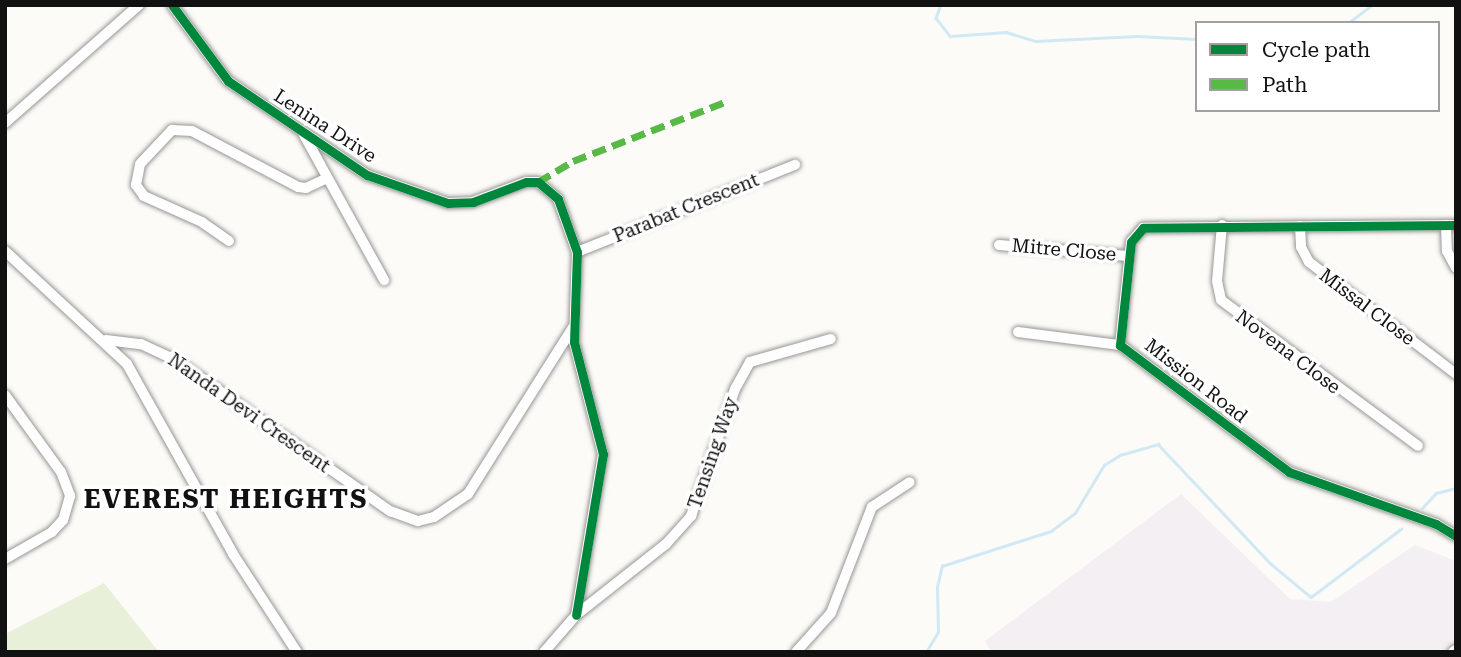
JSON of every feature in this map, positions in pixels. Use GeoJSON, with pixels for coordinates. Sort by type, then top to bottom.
{"type":"FeatureCollection","features":[{"type":"Feature","properties":{"kind":"street"},"geometry":{"type":"LineString","coordinates":[[5,123],[139,5]]}},
{"type":"Feature","properties":{"kind":"street","name":"Lenina Drive"},"geometry":{"type":"LineString","coordinates":[[172,5],[228,80],[367,175],[448,203],[473,202],[516,184],[537,183],[558,199],[577,252]]}},
{"type":"Feature","properties":{"kind":"street"},"geometry":{"type":"LineString","coordinates":[[229,241],[214,229],[139,192],[135,178],[140,164],[172,130],[192,131],[298,187],[306,188],[327,178]]}},
{"type":"Feature","properties":{"kind":"street"},"geometry":{"type":"LineString","coordinates":[[302,133],[384,280]]}},
{"type":"Feature","properties":{"kind":"street","name":"Parabat Crescent"},"geometry":{"type":"LineString","coordinates":[[577,252],[796,165]]}},
{"type":"Feature","properties":{"kind":"street","name":"Mission Road"},"geometry":{"type":"LineString","coordinates":[[1451,225],[1222,225],[1143,228],[1131,242],[1128,256],[1120,345],[1289,472],[1436,524],[1456,536]]}},
{"type":"Feature","properties":{"kind":"street","name":"Novena Close"},"geometry":{"type":"LineString","coordinates":[[1222,225],[1217,281],[1221,300],[1418,446]]}},
{"type":"Feature","properties":{"kind":"street"},"geometry":{"type":"LineString","coordinates":[[1451,225],[1447,251],[1456,268]]}},
{"type":"Feature","properties":{"kind":"street","name":"Missal Close"},"geometry":{"type":"LineString","coordinates":[[1300,226],[1301,247],[1309,262],[1456,374]]}},
{"type":"Feature","properties":{"kind":"street","name":"Mitre Close"},"geometry":{"type":"LineString","coordinates":[[999,244],[1128,256]]}},
{"type":"Feature","properties":{"kind":"street"},"geometry":{"type":"LineString","coordinates":[[5,251],[106,340],[151,401],[233,554],[297,652]]}},
{"type":"Feature","properties":{"kind":"street"},"geometry":{"type":"LineString","coordinates":[[576,615],[603,454],[573,327],[577,252]]}},
{"type":"Feature","properties":{"kind":"street","name":"Nanda Devi Crescent"},"geometry":{"type":"LineString","coordinates":[[106,340],[141,344],[177,361],[390,512],[418,521],[434,517],[468,494],[573,327]]}},
{"type":"Feature","properties":{"kind":"street"},"geometry":{"type":"LineString","coordinates":[[1018,332],[1120,345]]}},
{"type":"Feature","properties":{"kind":"street","name":"Tensing Way"},"geometry":{"type":"LineString","coordinates":[[544,652],[576,615],[666,544],[691,516],[735,389],[750,362],[831,339]]}},
{"type":"Feature","properties":{"kind":"street"},"geometry":{"type":"LineString","coordinates":[[5,394],[61,472],[70,496],[63,520],[52,532],[5,559]]}},
{"type":"Feature","properties":{"kind":"street"},"geometry":{"type":"LineString","coordinates":[[796,652],[831,613],[872,507],[910,482]]}},
{"type":"Feature","properties":{"kind":"shaded area"},"geometry":{"type":"Polygon","coordinates":[[[1181,494],[1290,599],[1331,602],[1415,545],[1456,561],[1456,652],[991,652],[985,641],[1181,494]]]}},
{"type":"Feature","properties":{"kind":"green space"},"geometry":{"type":"Polygon","coordinates":[[[104,583],[159,652],[5,652],[5,634],[104,583]]]}},
{"type":"Feature","properties":{"kind":"waterway"},"geometry":{"type":"LineString","coordinates":[[941,5],[936,18],[950,36],[1006,32],[1035,41],[1137,36],[1195,39]]}},
{"type":"Feature","properties":{"kind":"waterway"},"geometry":{"type":"LineString","coordinates":[[1351,21],[1372,5]]}},
{"type":"Feature","properties":{"kind":"waterway"},"geometry":{"type":"LineString","coordinates":[[926,652],[938,632],[937,587],[942,566],[1051,531],[1075,513],[1104,465],[1120,455],[1158,444],[1270,563],[1311,597],[1401,529]]}},
{"type":"Feature","properties":{"kind":"waterway"},"geometry":{"type":"LineString","coordinates":[[1422,508],[1436,493],[1456,488]]}},
{"type":"Feature","properties":{"kind":"marked path"},"geometry":{"type":"LineString","coordinates":[[538,182],[573,161],[725,102]]}},
{"type":"Feature","properties":{"kind":"cycle path"},"geometry":{"type":"LineString","coordinates":[[172,5],[228,81],[367,175],[448,203],[473,202],[526,182],[538,182],[558,199],[577,252],[574,342],[603,454],[576,615]]}},
{"type":"Feature","properties":{"kind":"cycle path"},"geometry":{"type":"LineString","coordinates":[[1456,225],[1143,228],[1131,242],[1120,345],[1289,472],[1436,524],[1456,536]]}},
{"type":"Feature","properties":{"kind":"district","name":"EVEREST HEIGHTS"},"geometry":{"type":"Point","coordinates":[226,500]}}]}
